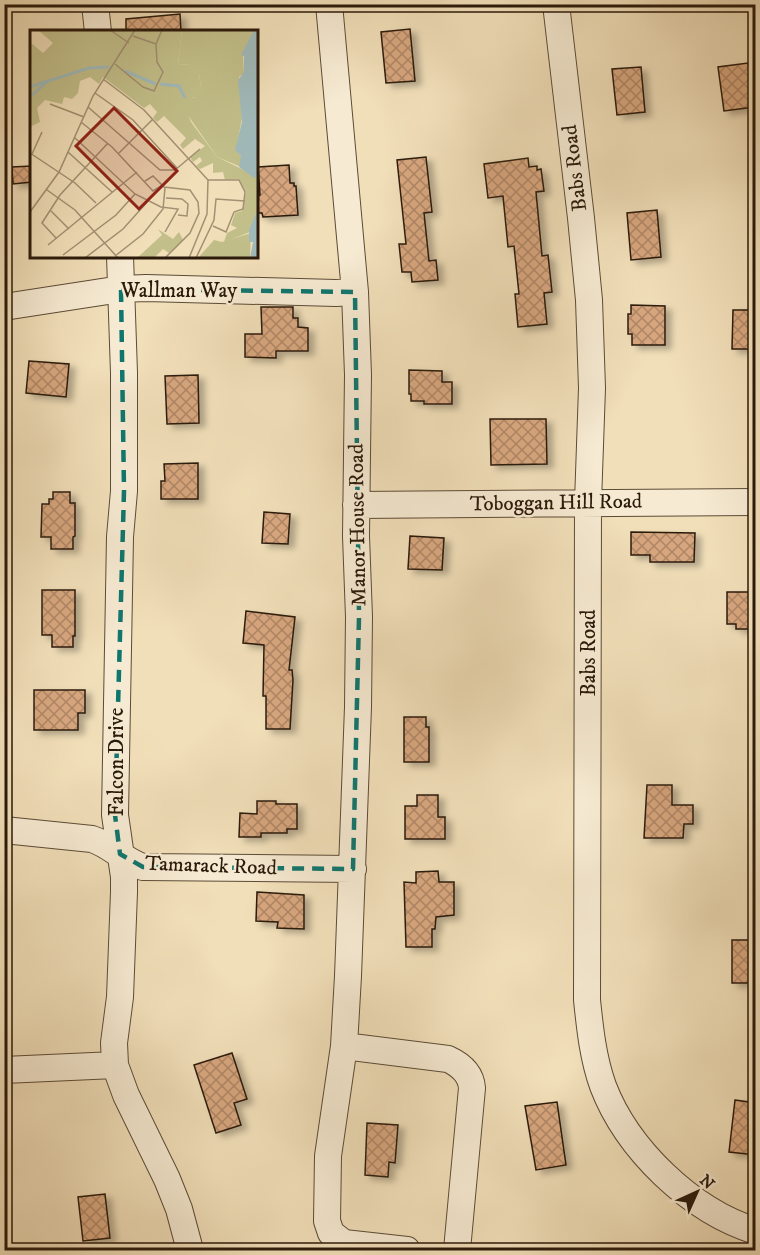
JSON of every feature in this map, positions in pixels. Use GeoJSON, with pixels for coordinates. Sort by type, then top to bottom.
{"type":"FeatureCollection","features":[{"type":"Feature","properties":{"kind":"street"},"geometry":{"type":"LineString","coordinates":[[95,4],[98,30]]}},
{"type":"Feature","properties":{"kind":"street","name":"Manor House Road"},"geometry":{"type":"LineString","coordinates":[[329,4],[356,292],[358,696],[353,869],[344,1046],[328,1156],[328,1228],[344,1243],[407,1251]]}},
{"type":"Feature","properties":{"kind":"street","name":"Babs Road"},"geometry":{"type":"LineString","coordinates":[[556,4],[589,300],[592,388],[588,502],[587,1000],[592,1050],[604,1087],[622,1123],[645,1154],[676,1187],[703,1206],[741,1226],[756,1231]]}},
{"type":"Feature","properties":{"kind":"street","name":"Falcon Drive"},"geometry":{"type":"LineString","coordinates":[[120,258],[124,373],[124,491],[120,537],[115,815],[124,892],[120,997],[114,1043],[115,1065],[126,1095],[167,1179],[179,1209],[190,1251]]}},
{"type":"Feature","properties":{"kind":"street","name":"Wallman Way"},"geometry":{"type":"LineString","coordinates":[[4,307],[121,289],[356,292]]}},
{"type":"Feature","properties":{"kind":"street","name":"Toboggan Hill Road"},"geometry":{"type":"LineString","coordinates":[[356,505],[756,502]]}},
{"type":"Feature","properties":{"kind":"street","name":"Tamarack Road"},"geometry":{"type":"LineString","coordinates":[[4,830],[92,839],[104,843],[134,864],[143,867],[353,869]]}},
{"type":"Feature","properties":{"kind":"street"},"geometry":{"type":"LineString","coordinates":[[344,1046],[448,1059],[456,1063],[469,1077],[472,1088],[457,1251]]}},
{"type":"Feature","properties":{"kind":"street"},"geometry":{"type":"LineString","coordinates":[[4,1070],[115,1065]]}},
{"type":"Feature","properties":{"kind":"highlighted area"},"geometry":{"type":"Polygon","coordinates":[[[121,289],[355,292],[359,617],[353,869],[143,867],[120,854],[115,815],[124,491],[121,289]]]}},
{"type":"Feature","properties":{"kind":"building"},"geometry":{"type":"Polygon","coordinates":[[[180,14],[181,30],[126,30],[126,19],[180,14]]]}},
{"type":"Feature","properties":{"kind":"building"},"geometry":{"type":"Polygon","coordinates":[[[410,29],[415,81],[386,83],[381,32],[410,29]]]}},
{"type":"Feature","properties":{"kind":"building"},"geometry":{"type":"Polygon","coordinates":[[[748,63],[754,107],[724,111],[718,67],[748,63]]]}},
{"type":"Feature","properties":{"kind":"building"},"geometry":{"type":"Polygon","coordinates":[[[641,67],[645,112],[617,115],[612,69],[641,67]]]}},
{"type":"Feature","properties":{"kind":"building"},"geometry":{"type":"Polygon","coordinates":[[[426,157],[432,212],[424,213],[429,261],[436,260],[438,280],[412,282],[411,272],[402,272],[399,244],[406,244],[397,160],[426,157]]]}},
{"type":"Feature","properties":{"kind":"building"},"geometry":{"type":"Polygon","coordinates":[[[528,158],[529,167],[537,166],[537,170],[541,169],[544,191],[536,192],[542,256],[548,255],[552,292],[544,293],[547,324],[518,327],[515,294],[519,294],[514,246],[508,247],[503,196],[488,198],[484,164],[528,158]]]}},
{"type":"Feature","properties":{"kind":"building"},"geometry":{"type":"Polygon","coordinates":[[[289,165],[290,183],[296,186],[298,215],[263,217],[262,213],[258,213],[258,196],[260,195],[258,167],[289,165]]]}},
{"type":"Feature","properties":{"kind":"building"},"geometry":{"type":"Polygon","coordinates":[[[30,166],[30,182],[13,184],[12,167],[30,166]]]}},
{"type":"Feature","properties":{"kind":"building"},"geometry":{"type":"Polygon","coordinates":[[[657,210],[661,257],[631,260],[627,213],[657,210]]]}},
{"type":"Feature","properties":{"kind":"building"},"geometry":{"type":"Polygon","coordinates":[[[631,305],[665,306],[665,345],[632,345],[632,334],[628,334],[628,314],[631,314],[631,305]]]}},
{"type":"Feature","properties":{"kind":"building"},"geometry":{"type":"Polygon","coordinates":[[[261,307],[293,307],[293,318],[298,318],[298,327],[308,328],[308,351],[276,351],[276,358],[245,357],[245,334],[262,334],[261,307]]]}},
{"type":"Feature","properties":{"kind":"building"},"geometry":{"type":"Polygon","coordinates":[[[733,310],[756,310],[756,349],[732,349],[733,310]]]}},
{"type":"Feature","properties":{"kind":"building"},"geometry":{"type":"Polygon","coordinates":[[[29,361],[69,364],[66,397],[26,393],[29,361]]]}},
{"type":"Feature","properties":{"kind":"building"},"geometry":{"type":"Polygon","coordinates":[[[409,370],[442,371],[442,382],[452,382],[452,404],[424,404],[424,401],[411,401],[409,370]]]}},
{"type":"Feature","properties":{"kind":"building"},"geometry":{"type":"Polygon","coordinates":[[[198,375],[199,423],[167,424],[165,376],[198,375]]]}},
{"type":"Feature","properties":{"kind":"building"},"geometry":{"type":"Polygon","coordinates":[[[490,419],[546,419],[547,464],[491,465],[490,419]]]}},
{"type":"Feature","properties":{"kind":"building"},"geometry":{"type":"Polygon","coordinates":[[[198,463],[198,499],[161,499],[161,481],[165,481],[164,464],[198,463]]]}},
{"type":"Feature","properties":{"kind":"building"},"geometry":{"type":"Polygon","coordinates":[[[53,492],[70,492],[70,503],[75,503],[73,549],[51,549],[51,537],[41,537],[42,504],[49,504],[49,499],[53,499],[53,492]]]}},
{"type":"Feature","properties":{"kind":"building"},"geometry":{"type":"Polygon","coordinates":[[[264,512],[290,514],[288,544],[262,543],[264,512]]]}},
{"type":"Feature","properties":{"kind":"building"},"geometry":{"type":"Polygon","coordinates":[[[631,532],[695,533],[694,562],[650,562],[650,555],[631,555],[631,532]]]}},
{"type":"Feature","properties":{"kind":"building"},"geometry":{"type":"Polygon","coordinates":[[[410,536],[444,538],[442,570],[408,569],[410,536]]]}},
{"type":"Feature","properties":{"kind":"building"},"geometry":{"type":"Polygon","coordinates":[[[42,590],[75,590],[73,647],[52,647],[52,635],[42,635],[42,590]]]}},
{"type":"Feature","properties":{"kind":"building"},"geometry":{"type":"Polygon","coordinates":[[[727,592],[756,592],[756,629],[736,629],[736,624],[727,624],[727,592]]]}},
{"type":"Feature","properties":{"kind":"building"},"geometry":{"type":"Polygon","coordinates":[[[246,611],[295,617],[289,670],[292,670],[293,680],[290,729],[266,729],[266,696],[263,696],[264,645],[243,643],[246,611]]]}},
{"type":"Feature","properties":{"kind":"building"},"geometry":{"type":"Polygon","coordinates":[[[34,690],[85,690],[85,713],[78,713],[78,730],[34,730],[34,690]]]}},
{"type":"Feature","properties":{"kind":"building"},"geometry":{"type":"Polygon","coordinates":[[[404,717],[426,717],[426,727],[429,727],[429,762],[404,762],[404,717]]]}},
{"type":"Feature","properties":{"kind":"building"},"geometry":{"type":"Polygon","coordinates":[[[647,785],[672,785],[672,805],[693,805],[693,824],[684,824],[683,838],[644,838],[647,785]]]}},
{"type":"Feature","properties":{"kind":"building"},"geometry":{"type":"Polygon","coordinates":[[[417,795],[438,795],[438,817],[445,817],[445,839],[405,839],[405,806],[417,806],[417,795]]]}},
{"type":"Feature","properties":{"kind":"building"},"geometry":{"type":"Polygon","coordinates":[[[257,801],[297,804],[297,829],[287,829],[287,833],[261,833],[261,837],[239,837],[240,813],[257,814],[257,801]]]}},
{"type":"Feature","properties":{"kind":"building"},"geometry":{"type":"Polygon","coordinates":[[[438,871],[439,882],[454,882],[454,915],[436,917],[435,929],[432,929],[432,947],[406,947],[404,882],[416,883],[416,872],[438,871]]]}},
{"type":"Feature","properties":{"kind":"building"},"geometry":{"type":"Polygon","coordinates":[[[257,892],[304,895],[304,929],[277,928],[278,922],[256,921],[257,892]]]}},
{"type":"Feature","properties":{"kind":"building"},"geometry":{"type":"Polygon","coordinates":[[[732,940],[756,940],[756,983],[732,983],[732,940]]]}},
{"type":"Feature","properties":{"kind":"building"},"geometry":{"type":"Polygon","coordinates":[[[232,1053],[247,1099],[234,1103],[241,1125],[216,1133],[194,1065],[232,1053]]]}},
{"type":"Feature","properties":{"kind":"building"},"geometry":{"type":"Polygon","coordinates":[[[735,1100],[756,1103],[756,1155],[729,1152],[735,1100]]]}},
{"type":"Feature","properties":{"kind":"building"},"geometry":{"type":"Polygon","coordinates":[[[557,1102],[566,1165],[536,1170],[525,1106],[557,1102]]]}},
{"type":"Feature","properties":{"kind":"building"},"geometry":{"type":"Polygon","coordinates":[[[367,1123],[398,1125],[395,1163],[389,1162],[388,1177],[365,1175],[367,1123]]]}},
{"type":"Feature","properties":{"kind":"building"},"geometry":{"type":"Polygon","coordinates":[[[105,1194],[110,1238],[83,1241],[78,1197],[105,1194]]]}}]}
